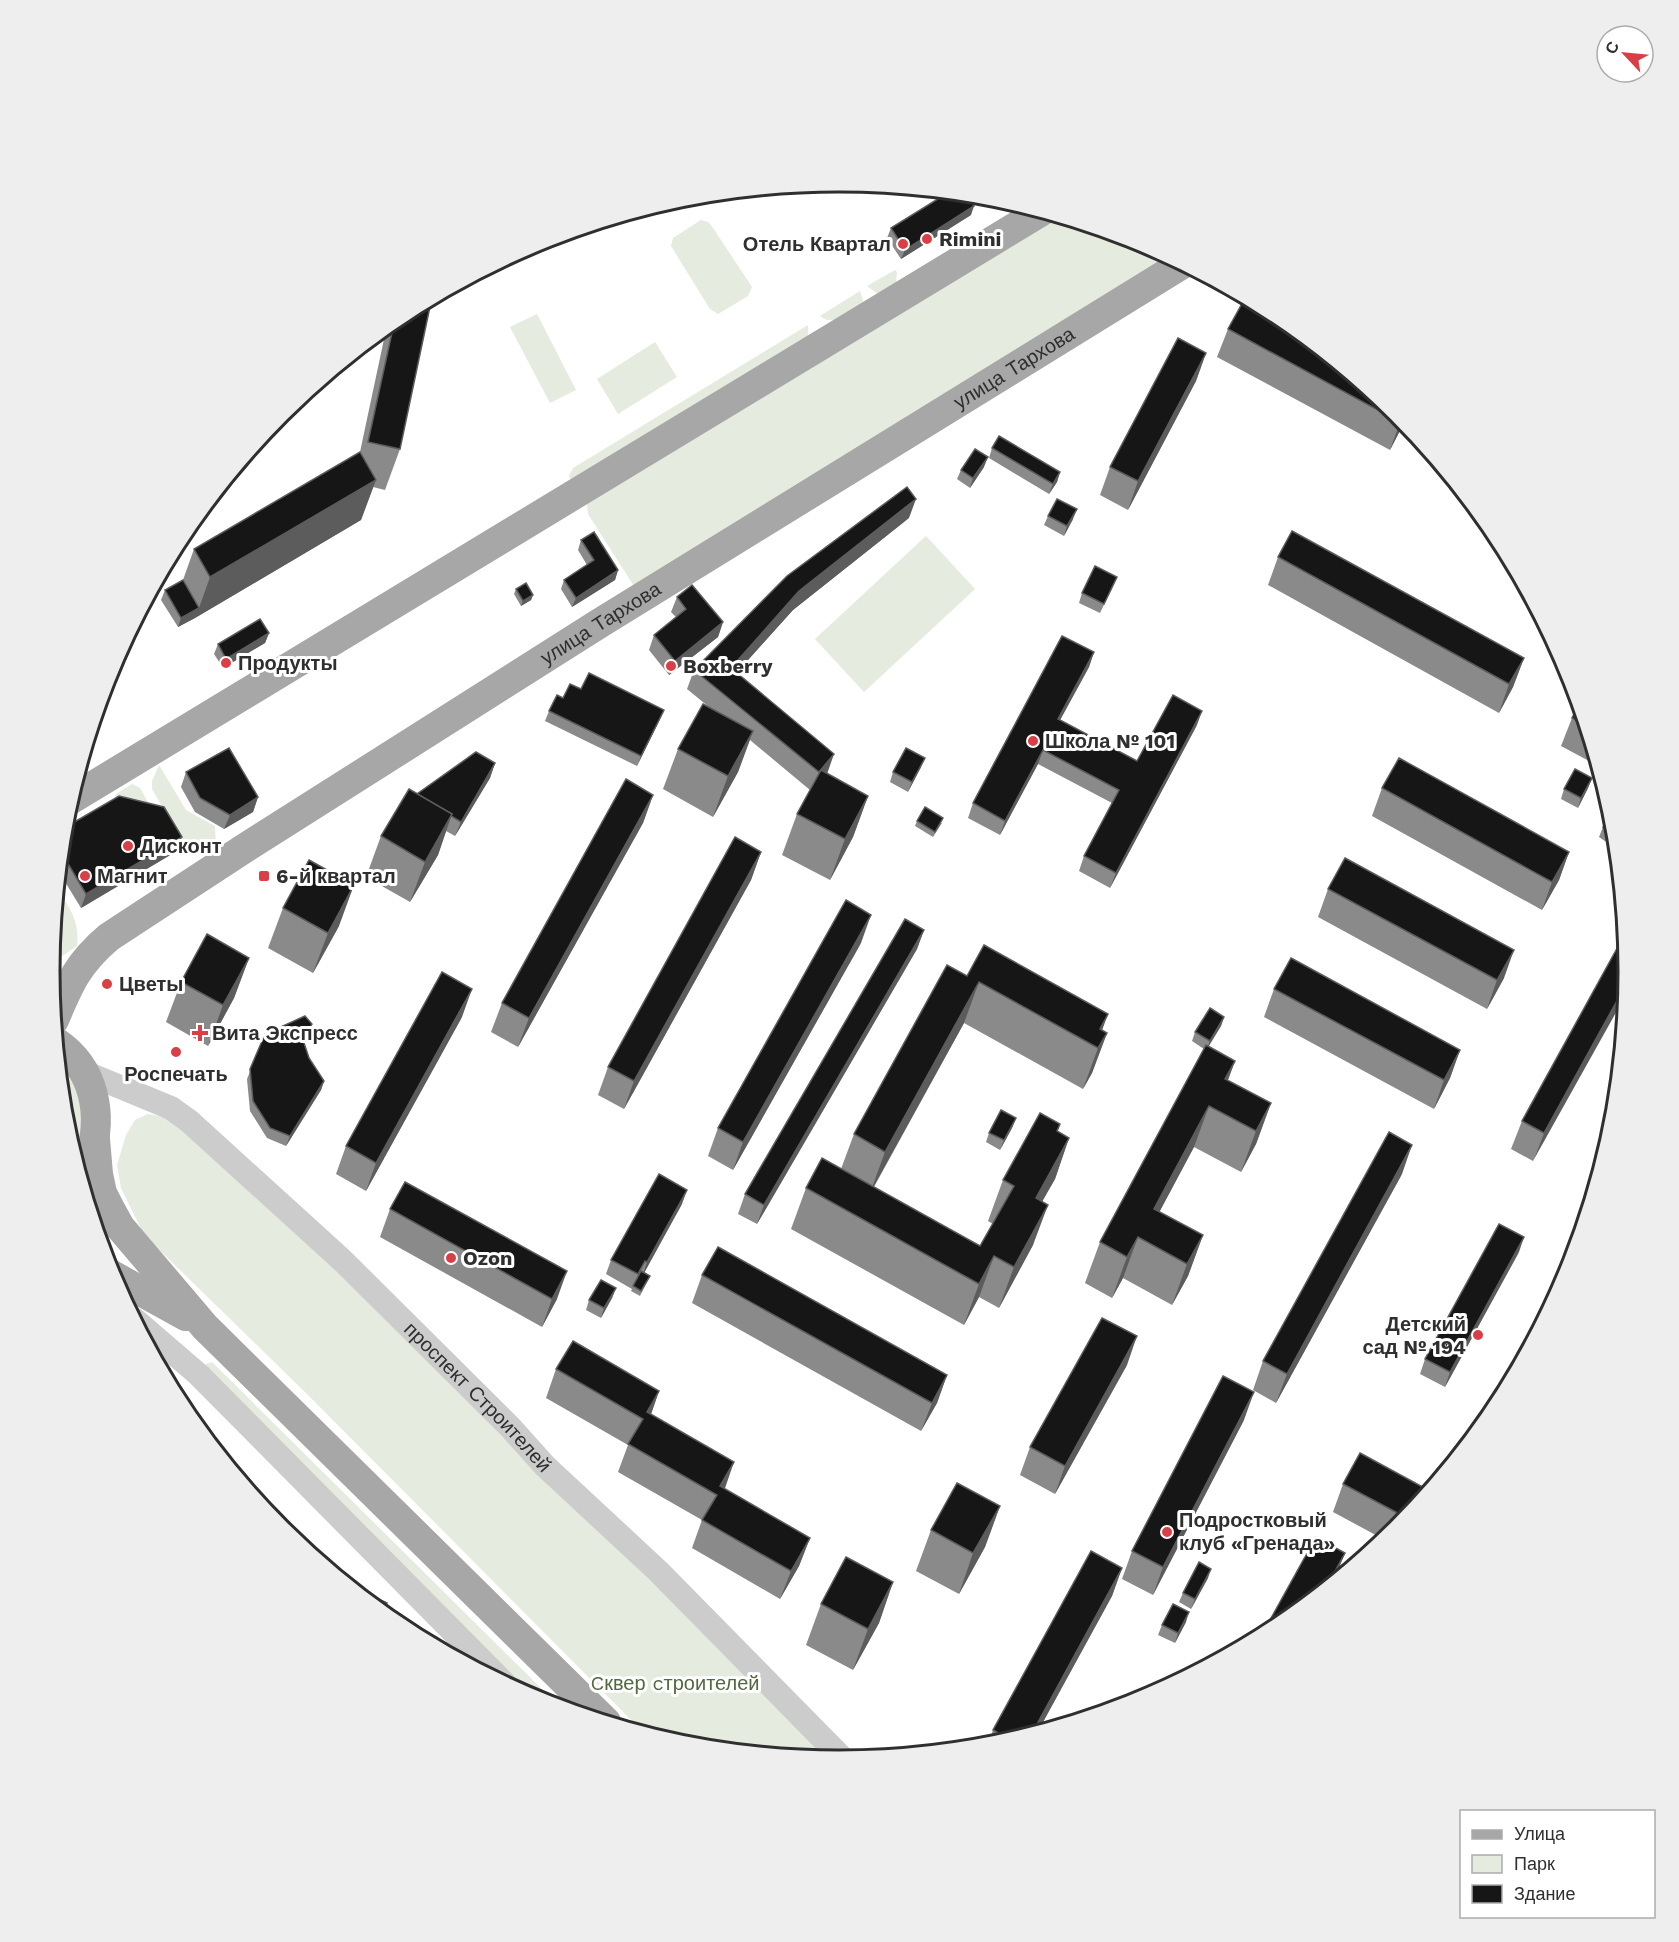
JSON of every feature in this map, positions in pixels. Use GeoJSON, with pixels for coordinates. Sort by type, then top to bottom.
{"type":"FeatureCollection","features":[{"type":"Feature","properties":{"kind":"main road"},"geometry":{"type":"LineString","coordinates":[[81,793],[1033,216]]}},
{"type":"Feature","properties":{"kind":"main road","name":"улица Тархова"},"geometry":{"type":"LineString","coordinates":[[61,1002],[81,964],[110,937],[245,848],[600,623],[1177,269]]}},
{"type":"Feature","properties":{"kind":"main road"},"geometry":{"type":"LineString","coordinates":[[65,1048],[84,1072],[93,1093],[97,1116],[95,1139],[98,1174],[102,1193],[120,1227],[205,1327],[595,1711]]}},
{"type":"Feature","properties":{"kind":"main road"},"geometry":{"type":"LineString","coordinates":[[85,1166],[95,1139]]}},
{"type":"Feature","properties":{"kind":"main road"},"geometry":{"type":"LineString","coordinates":[[125,1282],[205,1327]]}},
{"type":"Feature","properties":{"kind":"street","name":"проспект Строителей"},"geometry":{"type":"LineString","coordinates":[[84,1072],[171,1108],[197,1129],[342,1261],[510,1427],[545,1466],[658,1571],[834,1750]]}},
{"type":"Feature","properties":{"kind":"street"},"geometry":{"type":"LineString","coordinates":[[148,1332],[207,1383],[487,1666]]}},
{"type":"Feature","properties":{"kind":"green space"},"geometry":{"type":"Polygon","coordinates":[[[701,220],[711,225],[752,287],[748,296],[718,314],[710,309],[671,246],[673,238],[701,220]]]}},
{"type":"Feature","properties":{"kind":"green space"},"geometry":{"type":"Polygon","coordinates":[[[1053,222],[1090,233],[1161,262],[634,586],[588,514],[587,504],[1053,222]]]}},
{"type":"Feature","properties":{"kind":"green space"},"geometry":{"type":"Polygon","coordinates":[[[895,270],[897,272],[896,283],[878,294],[867,286],[895,270]]]}},
{"type":"Feature","properties":{"kind":"green space"},"geometry":{"type":"Polygon","coordinates":[[[860,291],[862,304],[847,314],[836,320],[820,316],[860,291]]]}},
{"type":"Feature","properties":{"kind":"green space"},"geometry":{"type":"Polygon","coordinates":[[[537,314],[576,390],[550,403],[510,327],[537,314]]]}},
{"type":"Feature","properties":{"kind":"green space"},"geometry":{"type":"Polygon","coordinates":[[[808,325],[808,337],[572,482],[569,476],[573,468],[808,325]]]}},
{"type":"Feature","properties":{"kind":"green space"},"geometry":{"type":"Polygon","coordinates":[[[655,342],[677,377],[618,414],[597,379],[655,342]]]}},
{"type":"Feature","properties":{"kind":"green space"},"geometry":{"type":"Polygon","coordinates":[[[926,536],[975,589],[864,692],[815,639],[926,536]]]}},
{"type":"Feature","properties":{"kind":"green space"},"geometry":{"type":"Polygon","coordinates":[[[159,765],[186,810],[215,826],[216,848],[206,853],[188,850],[152,789],[152,781],[159,765]]]}},
{"type":"Feature","properties":{"kind":"green space"},"geometry":{"type":"Polygon","coordinates":[[[132,784],[140,788],[159,822],[114,801],[116,794],[132,784]]]}},
{"type":"Feature","properties":{"kind":"green space"},"geometry":{"type":"Polygon","coordinates":[[[64,900],[77,930],[77,946],[61,957],[64,900]]]}},
{"type":"Feature","properties":{"kind":"green space"},"geometry":{"type":"Polygon","coordinates":[[[67,1072],[74,1083],[82,1107],[80,1142],[67,1072]]]}},
{"type":"Feature","properties":{"kind":"green space","name":"Cквер cтроителей"},"geometry":{"type":"Polygon","coordinates":[[[148,1114],[164,1117],[179,1127],[336,1270],[822,1750],[738,1744],[687,1736],[634,1723],[308,1395],[144,1235],[121,1188],[117,1165],[126,1135],[135,1120],[148,1114]]]}},
{"type":"Feature","properties":{"kind":"green space"},"geometry":{"type":"Polygon","coordinates":[[[212,1362],[546,1693],[512,1678],[203,1369],[206,1364],[212,1362]]]}},
{"type":"Feature","properties":{"kind":"building"},"geometry":{"type":"Polygon","coordinates":[[[940,198],[972,203],[974,206],[905,250],[891,228],[940,198]]]}},
{"type":"Feature","properties":{"kind":"building"},"geometry":{"type":"Polygon","coordinates":[[[1242,304],[1314,353],[1383,413],[1228,329],[1242,304]]]}},
{"type":"Feature","properties":{"kind":"building"},"geometry":{"type":"Polygon","coordinates":[[[430,309],[400,449],[368,442],[392,333],[430,309]]]}},
{"type":"Feature","properties":{"kind":"building"},"geometry":{"type":"Polygon","coordinates":[[[1178,338],[1206,353],[1138,481],[1110,467],[1178,338]]]}},
{"type":"Feature","properties":{"kind":"building"},"geometry":{"type":"Polygon","coordinates":[[[999,436],[1060,472],[1053,484],[992,448],[999,436]]]}},
{"type":"Feature","properties":{"kind":"building"},"geometry":{"type":"Polygon","coordinates":[[[975,449],[988,457],[973,478],[961,470],[975,449]]]}},
{"type":"Feature","properties":{"kind":"building"},"geometry":{"type":"Polygon","coordinates":[[[360,452],[376,480],[210,577],[194,549],[360,452]]]}},
{"type":"Feature","properties":{"kind":"building"},"geometry":{"type":"Polygon","coordinates":[[[907,487],[916,499],[799,591],[731,668],[834,754],[819,772],[694,670],[787,576],[907,487]]]}},
{"type":"Feature","properties":{"kind":"building"},"geometry":{"type":"Polygon","coordinates":[[[1057,499],[1077,509],[1067,526],[1048,516],[1057,499]]]}},
{"type":"Feature","properties":{"kind":"building"},"geometry":{"type":"Polygon","coordinates":[[[1292,531],[1524,658],[1509,684],[1278,557],[1292,531]]]}},
{"type":"Feature","properties":{"kind":"building"},"geometry":{"type":"Polygon","coordinates":[[[594,532],[618,570],[576,598],[564,580],[594,560],[581,540],[594,532]]]}},
{"type":"Feature","properties":{"kind":"building"},"geometry":{"type":"Polygon","coordinates":[[[1095,566],[1117,577],[1104,604],[1082,593],[1095,566]]]}},
{"type":"Feature","properties":{"kind":"building"},"geometry":{"type":"Polygon","coordinates":[[[183,580],[199,608],[181,618],[165,590],[183,580]]]}},
{"type":"Feature","properties":{"kind":"building"},"geometry":{"type":"Polygon","coordinates":[[[526,583],[533,595],[523,601],[516,589],[526,583]]]}},
{"type":"Feature","properties":{"kind":"building"},"geometry":{"type":"Polygon","coordinates":[[[692,585],[723,622],[675,661],[654,635],[686,609],[677,597],[692,585]]]}},
{"type":"Feature","properties":{"kind":"building"},"geometry":{"type":"Polygon","coordinates":[[[260,619],[269,633],[226,659],[218,644],[260,619]]]}},
{"type":"Feature","properties":{"kind":"building"},"geometry":{"type":"Polygon","coordinates":[[[1062,636],[1094,652],[1058,719],[1137,761],[1173,695],[1202,711],[1116,873],[1084,856],[1119,790],[1043,750],[1005,821],[973,803],[1062,636]]]}},
{"type":"Feature","properties":{"kind":"building"},"geometry":{"type":"Polygon","coordinates":[[[589,673],[664,710],[641,756],[549,711],[557,695],[563,698],[570,684],[581,689],[589,673]]]}},
{"type":"Feature","properties":{"kind":"building"},"geometry":{"type":"Polygon","coordinates":[[[703,704],[753,731],[728,776],[678,749],[703,704]]]}},
{"type":"Feature","properties":{"kind":"building"},"geometry":{"type":"Polygon","coordinates":[[[1575,712],[1578,721],[1572,718],[1575,712]]]}},
{"type":"Feature","properties":{"kind":"building"},"geometry":{"type":"Polygon","coordinates":[[[229,748],[258,797],[230,815],[200,798],[186,772],[229,748]]]}},
{"type":"Feature","properties":{"kind":"building"},"geometry":{"type":"Polygon","coordinates":[[[906,748],[925,758],[912,782],[893,772],[906,748]]]}},
{"type":"Feature","properties":{"kind":"building"},"geometry":{"type":"Polygon","coordinates":[[[476,752],[495,763],[461,822],[451,816],[452,814],[417,794],[476,752]]]}},
{"type":"Feature","properties":{"kind":"building"},"geometry":{"type":"Polygon","coordinates":[[[1399,758],[1569,852],[1552,882],[1382,788],[1399,758]]]}},
{"type":"Feature","properties":{"kind":"building"},"geometry":{"type":"Polygon","coordinates":[[[1575,769],[1592,778],[1581,798],[1564,789],[1575,769]]]}},
{"type":"Feature","properties":{"kind":"building"},"geometry":{"type":"Polygon","coordinates":[[[821,770],[868,796],[845,839],[797,814],[821,770]]]}},
{"type":"Feature","properties":{"kind":"building"},"geometry":{"type":"Polygon","coordinates":[[[626,779],[653,795],[529,1018],[502,1003],[626,779]]]}},
{"type":"Feature","properties":{"kind":"building"},"geometry":{"type":"Polygon","coordinates":[[[409,789],[452,814],[425,862],[381,836],[409,789]]]}},
{"type":"Feature","properties":{"kind":"building"},"geometry":{"type":"Polygon","coordinates":[[[119,796],[164,807],[182,837],[86,894],[68,864],[75,822],[119,796]]]}},
{"type":"Feature","properties":{"kind":"building"},"geometry":{"type":"Polygon","coordinates":[[[925,807],[943,818],[935,832],[917,821],[925,807]]]}},
{"type":"Feature","properties":{"kind":"building"},"geometry":{"type":"Polygon","coordinates":[[[735,837],[761,852],[634,1081],[608,1067],[735,837]]]}},
{"type":"Feature","properties":{"kind":"building"},"geometry":{"type":"Polygon","coordinates":[[[1345,858],[1514,950],[1497,980],[1328,889],[1345,858]]]}},
{"type":"Feature","properties":{"kind":"building"},"geometry":{"type":"Polygon","coordinates":[[[309,860],[354,885],[328,933],[283,908],[309,860]]]}},
{"type":"Feature","properties":{"kind":"building"},"geometry":{"type":"Polygon","coordinates":[[[846,900],[871,915],[743,1142],[718,1128],[846,900]]]}},
{"type":"Feature","properties":{"kind":"building"},"geometry":{"type":"Polygon","coordinates":[[[905,919],[924,930],[764,1205],[745,1194],[905,919]]]}},
{"type":"Feature","properties":{"kind":"building"},"geometry":{"type":"Polygon","coordinates":[[[207,934],[249,958],[223,1005],[181,982],[207,934]]]}},
{"type":"Feature","properties":{"kind":"building"},"geometry":{"type":"Polygon","coordinates":[[[984,945],[1108,1014],[1100,1029],[1107,1033],[1098,1048],[979,982],[885,1152],[854,1134],[947,965],[967,976],[984,945]]]}},
{"type":"Feature","properties":{"kind":"building"},"geometry":{"type":"Polygon","coordinates":[[[1618,946],[1618,999],[1544,1133],[1522,1121],[1618,946]]]}},
{"type":"Feature","properties":{"kind":"building"},"geometry":{"type":"Polygon","coordinates":[[[1291,958],[1460,1050],[1444,1080],[1274,989],[1291,958]]]}},
{"type":"Feature","properties":{"kind":"building"},"geometry":{"type":"Polygon","coordinates":[[[442,972],[472,989],[376,1163],[346,1146],[442,972]]]}},
{"type":"Feature","properties":{"kind":"building"},"geometry":{"type":"Polygon","coordinates":[[[1210,1008],[1224,1017],[1210,1041],[1195,1032],[1210,1008]]]}},
{"type":"Feature","properties":{"kind":"building"},"geometry":{"type":"Polygon","coordinates":[[[305,1016],[312,1024],[303,1040],[309,1058],[324,1081],[290,1136],[270,1128],[253,1101],[250,1069],[265,1034],[305,1016]]]}},
{"type":"Feature","properties":{"kind":"building"},"geometry":{"type":"Polygon","coordinates":[[[1206,1045],[1235,1061],[1225,1079],[1271,1103],[1256,1131],[1209,1106],[1154,1209],[1203,1235],[1187,1264],[1138,1237],[1127,1257],[1100,1242],[1206,1045]]]}},
{"type":"Feature","properties":{"kind":"building"},"geometry":{"type":"Polygon","coordinates":[[[1001,1110],[1016,1118],[1004,1140],[989,1133],[1001,1110]]]}},
{"type":"Feature","properties":{"kind":"building"},"geometry":{"type":"Polygon","coordinates":[[[1040,1113],[1060,1124],[1057,1131],[1069,1138],[1036,1198],[1048,1205],[1014,1267],[994,1256],[979,1284],[806,1188],[822,1158],[980,1246],[1014,1186],[1003,1180],[1040,1113]]]}},
{"type":"Feature","properties":{"kind":"building"},"geometry":{"type":"Polygon","coordinates":[[[1389,1132],[1412,1145],[1287,1374],[1263,1361],[1389,1132]]]}},
{"type":"Feature","properties":{"kind":"building"},"geometry":{"type":"Polygon","coordinates":[[[659,1174],[687,1190],[638,1274],[611,1260],[659,1174]]]}},
{"type":"Feature","properties":{"kind":"building"},"geometry":{"type":"Polygon","coordinates":[[[405,1182],[567,1271],[552,1299],[390,1209],[405,1182]]]}},
{"type":"Feature","properties":{"kind":"building"},"geometry":{"type":"Polygon","coordinates":[[[1499,1224],[1524,1237],[1450,1372],[1425,1359],[1499,1224]]]}},
{"type":"Feature","properties":{"kind":"building"},"geometry":{"type":"Polygon","coordinates":[[[718,1247],[947,1375],[932,1403],[702,1275],[718,1247]]]}},
{"type":"Feature","properties":{"kind":"building"},"geometry":{"type":"Polygon","coordinates":[[[641,1271],[650,1276],[641,1291],[633,1286],[641,1271]]]}},
{"type":"Feature","properties":{"kind":"building"},"geometry":{"type":"Polygon","coordinates":[[[601,1280],[616,1288],[604,1308],[589,1300],[601,1280]]]}},
{"type":"Feature","properties":{"kind":"building"},"geometry":{"type":"Polygon","coordinates":[[[1102,1318],[1137,1336],[1065,1466],[1030,1447],[1102,1318]]]}},
{"type":"Feature","properties":{"kind":"building"},"geometry":{"type":"Polygon","coordinates":[[[573,1341],[659,1391],[647,1412],[734,1462],[720,1486],[810,1538],[791,1571],[702,1520],[717,1495],[628,1444],[643,1419],[556,1369],[573,1341]]]}},
{"type":"Feature","properties":{"kind":"building"},"geometry":{"type":"Polygon","coordinates":[[[1223,1376],[1254,1392],[1163,1567],[1132,1551],[1223,1376]]]}},
{"type":"Feature","properties":{"kind":"building"},"geometry":{"type":"Polygon","coordinates":[[[1360,1453],[1424,1488],[1399,1514],[1343,1484],[1360,1453]]]}},
{"type":"Feature","properties":{"kind":"building"},"geometry":{"type":"Polygon","coordinates":[[[957,1483],[1000,1506],[973,1553],[931,1530],[957,1483]]]}},
{"type":"Feature","properties":{"kind":"building"},"geometry":{"type":"Polygon","coordinates":[[[1316,1537],[1345,1553],[1334,1572],[1269,1621],[1316,1537]]]}},
{"type":"Feature","properties":{"kind":"building"},"geometry":{"type":"Polygon","coordinates":[[[1091,1551],[1122,1568],[1036,1725],[1000,1734],[993,1730],[1091,1551]]]}},
{"type":"Feature","properties":{"kind":"building"},"geometry":{"type":"Polygon","coordinates":[[[846,1557],[893,1582],[868,1629],[821,1604],[846,1557]]]}},
{"type":"Feature","properties":{"kind":"building"},"geometry":{"type":"Polygon","coordinates":[[[1199,1562],[1211,1569],[1195,1599],[1183,1593],[1199,1562]]]}},
{"type":"Feature","properties":{"kind":"building"},"geometry":{"type":"Polygon","coordinates":[[[1173,1604],[1189,1612],[1178,1633],[1162,1625],[1173,1604]]]}},
{"type":"Feature","properties":{"kind":"place","name":"Rimini"},"geometry":{"type":"Point","coordinates":[927,239]}},
{"type":"Feature","properties":{"kind":"place","name":"Отель Квартал"},"geometry":{"type":"Point","coordinates":[903,244]}},
{"type":"Feature","properties":{"kind":"place","name":"Продукты"},"geometry":{"type":"Point","coordinates":[226,663]}},
{"type":"Feature","properties":{"kind":"place","name":"Boxberry"},"geometry":{"type":"Point","coordinates":[671,666]}},
{"type":"Feature","properties":{"kind":"place","name":"Школа № 101"},"geometry":{"type":"Point","coordinates":[1033,741]}},
{"type":"Feature","properties":{"kind":"place","name":"Дисконт"},"geometry":{"type":"Point","coordinates":[128,846]}},
{"type":"Feature","properties":{"kind":"place","name":"Магнит"},"geometry":{"type":"Point","coordinates":[85,876]}},
{"type":"Feature","properties":{"kind":"place","name":"6-й квартал"},"geometry":{"type":"Point","coordinates":[264,876]}},
{"type":"Feature","properties":{"kind":"place","name":"Цветы"},"geometry":{"type":"Point","coordinates":[107,984]}},
{"type":"Feature","properties":{"kind":"place","name":"Вита Экспресс"},"geometry":{"type":"Point","coordinates":[200,1033]}},
{"type":"Feature","properties":{"kind":"place","name":"Роспечать"},"geometry":{"type":"Point","coordinates":[176,1052]}},
{"type":"Feature","properties":{"kind":"place","name":"Ozon"},"geometry":{"type":"Point","coordinates":[451,1258]}},
{"type":"Feature","properties":{"kind":"place","name":"Детский сад № 194"},"geometry":{"type":"Point","coordinates":[1478,1335]}},
{"type":"Feature","properties":{"kind":"place","name":"Подростковый клуб «Гренада»"},"geometry":{"type":"Point","coordinates":[1167,1532]}}]}
